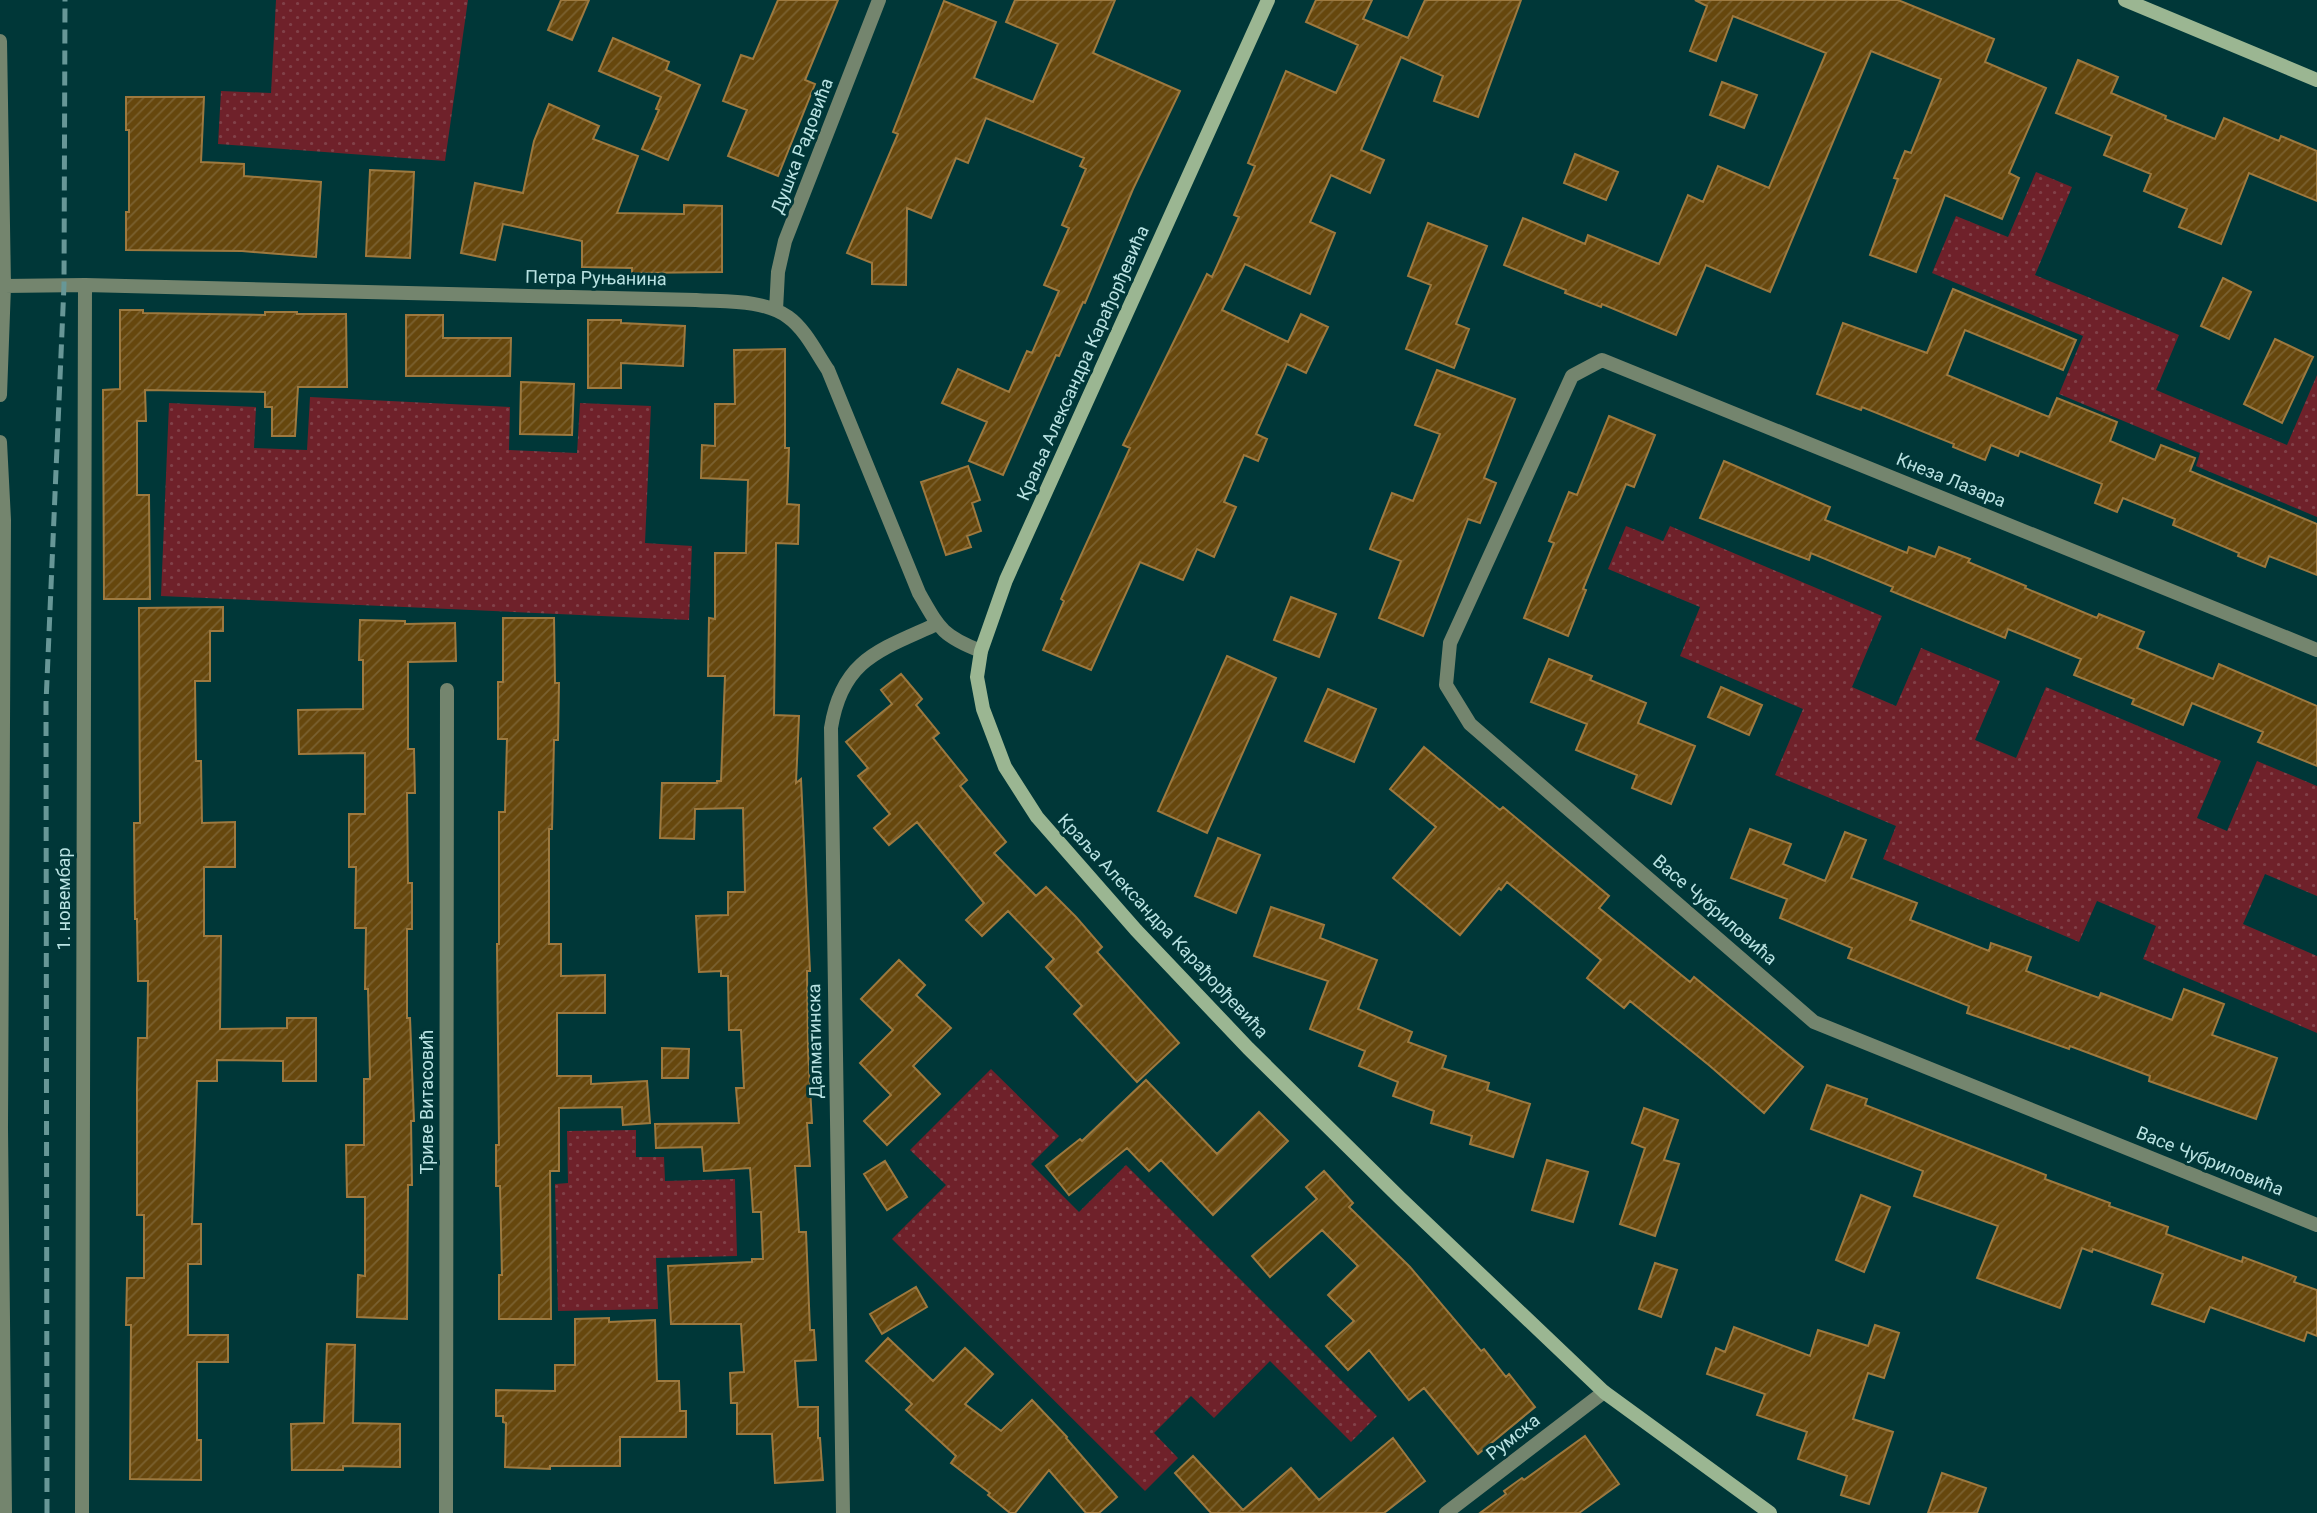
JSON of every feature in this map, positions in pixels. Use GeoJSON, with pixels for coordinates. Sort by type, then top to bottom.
{"type":"FeatureCollection","features":[{"type":"Feature","properties":{"kind":"street","name":"Душка Радовића"},"geometry":{"type":"LineString","coordinates":[[776,310],[778,272],[785,242],[879,0]]}},
{"type":"Feature","properties":{"kind":"street","name":"Краља Александра Карађорђевића"},"geometry":{"type":"LineString","coordinates":[[1268,0],[1006,580],[981,651],[977,677],[982,709],[1005,767],[1037,817],[1136,930],[1248,1048],[1400,1198],[1604,1392],[1770,1513]]}},
{"type":"Feature","properties":{"kind":"street"},"geometry":{"type":"LineString","coordinates":[[2125,0],[2317,80]]}},
{"type":"Feature","properties":{"kind":"street"},"geometry":{"type":"LineString","coordinates":[[0,41],[4,286],[0,395]]}},
{"type":"Feature","properties":{"kind":"street","name":"Петра Руњанина"},"geometry":{"type":"LineString","coordinates":[[4,286],[85,285],[696,300],[749,304],[776,310],[790,318],[807,337],[828,370],[919,593],[937,624],[956,642],[981,651]]}},
{"type":"Feature","properties":{"kind":"street","name":"1. новембар"},"geometry":{"type":"LineString","coordinates":[[82,1513],[85,285]]}},
{"type":"Feature","properties":{"kind":"street","name":"Кнеза Лазара"},"geometry":{"type":"LineString","coordinates":[[1572,376],[1602,359],[2317,650]]}},
{"type":"Feature","properties":{"kind":"street","name":"Васе Чубриловића"},"geometry":{"type":"LineString","coordinates":[[1572,376],[1450,643],[1446,685],[1470,724],[1814,1022],[2317,1225]]}},
{"type":"Feature","properties":{"kind":"street"},"geometry":{"type":"LineString","coordinates":[[0,442],[4,520],[1,1128],[5,1513]]}},
{"type":"Feature","properties":{"kind":"street","name":"Далматинска"},"geometry":{"type":"LineString","coordinates":[[843,1513],[831,728],[839,695],[860,664],[875,653],[937,624]]}},
{"type":"Feature","properties":{"kind":"street","name":"Триве Витасовић"},"geometry":{"type":"LineString","coordinates":[[446,1513],[447,690]]}},
{"type":"Feature","properties":{"kind":"street","name":"Румска"},"geometry":{"type":"LineString","coordinates":[[1446,1513],[1604,1392]]}},
{"type":"Feature","properties":{"kind":"shaded area"},"geometry":{"type":"Polygon","coordinates":[[[276,0],[468,0],[445,161],[218,144],[221,91],[271,93],[276,0]]]}},
{"type":"Feature","properties":{"kind":"shaded area"},"geometry":{"type":"Polygon","coordinates":[[[2036,172],[2072,187],[2035,275],[2179,335],[2156,390],[2287,445],[2317,375],[2317,517],[2196,466],[2200,453],[2059,394],[2083,336],[1932,273],[1956,216],[2008,237],[2036,172]]]}},
{"type":"Feature","properties":{"kind":"shaded area"},"geometry":{"type":"Polygon","coordinates":[[[310,397],[510,407],[509,450],[577,453],[580,403],[651,406],[645,543],[692,546],[689,620],[161,596],[169,403],[256,407],[254,448],[307,450],[310,397]]]}},
{"type":"Feature","properties":{"kind":"shaded area"},"geometry":{"type":"Polygon","coordinates":[[[1626,526],[1663,541],[1670,526],[1882,616],[1852,687],[1896,706],[1921,648],[2000,681],[1975,740],[2016,758],[2046,687],[2221,761],[2197,818],[2227,831],[2257,761],[2317,786],[2317,896],[2265,874],[2243,924],[2317,956],[2317,1033],[2143,959],[2156,926],[2097,901],[2079,942],[1883,859],[1896,826],[1775,775],[1803,709],[1680,656],[1700,607],[1608,569],[1626,526]]]}},
{"type":"Feature","properties":{"kind":"shaded area"},"geometry":{"type":"Polygon","coordinates":[[[991,1069],[1059,1136],[1031,1164],[1079,1212],[1126,1165],[1377,1416],[1351,1442],[1270,1361],[1214,1418],[1191,1396],[1154,1433],[1178,1458],[1145,1491],[892,1239],[946,1185],[910,1150],[991,1069]]]}},
{"type":"Feature","properties":{"kind":"shaded area"},"geometry":{"type":"Polygon","coordinates":[[[636,1130],[636,1157],[664,1157],[665,1181],[735,1179],[737,1256],[656,1258],[658,1309],[558,1311],[555,1184],[568,1183],[567,1131],[636,1130]]]}},
{"type":"Feature","properties":{"kind":"building"},"geometry":{"type":"Polygon","coordinates":[[[561,0],[589,0],[572,40],[548,30],[561,0]]]}},
{"type":"Feature","properties":{"kind":"building"},"geometry":{"type":"Polygon","coordinates":[[[778,0],[838,0],[805,80],[815,84],[778,176],[728,156],[747,110],[723,101],[741,55],[753,59],[778,0]]]}},
{"type":"Feature","properties":{"kind":"building"},"geometry":{"type":"Polygon","coordinates":[[[1015,0],[1115,0],[1093,53],[1180,91],[1133,189],[1085,303],[1083,302],[1059,356],[1056,355],[1003,475],[969,461],[987,422],[942,403],[958,369],[1009,392],[1027,351],[1032,353],[1059,291],[1044,285],[1069,228],[1062,225],[1086,169],[1080,166],[1084,158],[986,118],[968,163],[956,158],[931,218],[907,208],[906,285],[872,284],[872,263],[847,253],[898,134],[893,132],[944,1],[996,22],[974,78],[1033,102],[1058,44],[1006,22],[1015,0]]]}},
{"type":"Feature","properties":{"kind":"building"},"geometry":{"type":"Polygon","coordinates":[[[1316,0],[1372,0],[1363,19],[1408,38],[1425,0],[1521,0],[1478,117],[1434,101],[1443,76],[1401,57],[1361,150],[1384,160],[1370,193],[1331,175],[1310,222],[1335,233],[1310,294],[1245,264],[1222,310],[1288,342],[1301,314],[1328,327],[1306,373],[1287,364],[1256,434],[1267,439],[1258,461],[1244,455],[1224,502],[1236,507],[1214,557],[1197,549],[1183,580],[1140,562],[1091,670],[1043,650],[1064,601],[1061,599],[1130,448],[1123,445],[1207,274],[1212,277],[1239,217],[1234,215],[1255,166],[1248,163],[1286,71],[1336,93],[1358,45],[1306,22],[1316,0]]]}},
{"type":"Feature","properties":{"kind":"building"},"geometry":{"type":"Polygon","coordinates":[[[1695,0],[1898,0],[1994,39],[1985,62],[2046,88],[2009,173],[2019,178],[2002,219],[1945,195],[1916,272],[1870,255],[1898,179],[1894,178],[1905,151],[1911,153],[1941,79],[1871,51],[1770,292],[1706,265],[1676,335],[1602,304],[1601,307],[1565,293],[1566,290],[1504,265],[1523,218],[1585,244],[1588,235],[1659,264],[1688,195],[1703,202],[1718,166],[1769,188],[1826,53],[1733,16],[1716,61],[1690,51],[1707,6],[1695,0]]]}},
{"type":"Feature","properties":{"kind":"building"},"geometry":{"type":"Polygon","coordinates":[[[613,38],[669,62],[666,70],[700,85],[668,160],[642,149],[659,110],[656,109],[661,97],[599,71],[613,38]]]}},
{"type":"Feature","properties":{"kind":"building"},"geometry":{"type":"Polygon","coordinates":[[[2078,60],[2118,77],[2111,93],[2215,139],[2224,118],[2279,141],[2281,136],[2317,151],[2317,201],[2249,173],[2221,244],[2179,227],[2187,209],[2144,191],[2151,174],[2104,155],[2112,136],[2056,113],[2078,60]]]}},
{"type":"Feature","properties":{"kind":"building"},"geometry":{"type":"Polygon","coordinates":[[[1722,82],[1757,95],[1744,128],[1710,115],[1722,82]]]}},
{"type":"Feature","properties":{"kind":"building"},"geometry":{"type":"Polygon","coordinates":[[[126,97],[204,97],[201,162],[244,164],[244,176],[321,182],[316,257],[242,251],[126,250],[129,130],[126,130],[126,97]]]}},
{"type":"Feature","properties":{"kind":"building"},"geometry":{"type":"Polygon","coordinates":[[[549,104],[599,126],[593,139],[638,156],[617,213],[684,214],[684,205],[722,206],[722,272],[632,273],[632,268],[582,267],[582,241],[503,224],[495,260],[461,253],[475,183],[523,193],[534,141],[549,104]]]}},
{"type":"Feature","properties":{"kind":"building"},"geometry":{"type":"Polygon","coordinates":[[[1575,154],[1618,172],[1606,200],[1564,183],[1575,154]]]}},
{"type":"Feature","properties":{"kind":"building"},"geometry":{"type":"Polygon","coordinates":[[[370,170],[414,172],[410,258],[366,256],[370,170]]]}},
{"type":"Feature","properties":{"kind":"building"},"geometry":{"type":"Polygon","coordinates":[[[1428,223],[1487,246],[1456,324],[1469,329],[1454,368],[1406,349],[1431,285],[1408,276],[1428,223]]]}},
{"type":"Feature","properties":{"kind":"building"},"geometry":{"type":"Polygon","coordinates":[[[2223,278],[2251,292],[2229,339],[2201,326],[2223,278]]]}},
{"type":"Feature","properties":{"kind":"building"},"geometry":{"type":"Polygon","coordinates":[[[1953,289],[2076,340],[2063,370],[1965,330],[1947,375],[2049,417],[2057,398],[2117,422],[2110,441],[2155,460],[2161,445],[2195,458],[2190,471],[2317,524],[2317,575],[2269,556],[2265,567],[2173,525],[2175,519],[2123,498],[2117,512],[2095,503],[2102,484],[2020,451],[2018,456],[1991,445],[1985,460],[1953,447],[1954,444],[1862,407],[1861,410],[1817,394],[1843,323],[1927,353],[1953,289]]]}},
{"type":"Feature","properties":{"kind":"building"},"geometry":{"type":"Polygon","coordinates":[[[120,310],[143,310],[143,313],[346,314],[347,387],[298,387],[295,436],[272,436],[272,407],[265,407],[265,392],[145,390],[146,421],[137,421],[137,495],[149,495],[150,599],[104,599],[103,390],[120,389],[120,310]]]}},
{"type":"Feature","properties":{"kind":"building"},"geometry":{"type":"Polygon","coordinates":[[[406,315],[443,315],[443,338],[511,338],[510,376],[406,376],[406,315]]]}},
{"type":"Feature","properties":{"kind":"building"},"geometry":{"type":"Polygon","coordinates":[[[588,320],[685,326],[683,366],[621,363],[621,388],[588,388],[588,320]]]}},
{"type":"Feature","properties":{"kind":"building"},"geometry":{"type":"Polygon","coordinates":[[[2275,339],[2313,357],[2282,423],[2244,404],[2275,339]]]}},
{"type":"Feature","properties":{"kind":"building"},"geometry":{"type":"Polygon","coordinates":[[[785,349],[785,448],[789,448],[787,504],[799,505],[798,544],[776,543],[774,715],[799,716],[796,783],[801,779],[810,971],[807,971],[808,1051],[812,1123],[807,1123],[810,1166],[795,1166],[799,1232],[806,1232],[810,1330],[814,1330],[816,1360],[795,1361],[798,1407],[818,1407],[818,1438],[823,1480],[775,1483],[772,1434],[737,1434],[737,1403],[731,1403],[730,1373],[744,1372],[741,1324],[671,1324],[668,1266],[752,1262],[752,1259],[763,1259],[761,1212],[753,1212],[750,1168],[704,1171],[702,1147],[656,1148],[655,1124],[739,1123],[736,1088],[744,1088],[741,1030],[729,1030],[728,976],[721,976],[721,971],[699,972],[696,916],[728,915],[728,892],[745,892],[743,808],[695,809],[694,839],[660,838],[662,783],[721,781],[725,676],[708,676],[709,618],[715,619],[715,553],[746,553],[748,480],[701,478],[702,445],[715,446],[715,404],[735,404],[734,350],[785,349]]]}},
{"type":"Feature","properties":{"kind":"building"},"geometry":{"type":"Polygon","coordinates":[[[1437,370],[1515,399],[1484,478],[1496,483],[1480,523],[1468,519],[1423,636],[1379,618],[1401,561],[1370,549],[1392,493],[1413,501],[1440,434],[1415,425],[1437,370]]]}},
{"type":"Feature","properties":{"kind":"building"},"geometry":{"type":"Polygon","coordinates":[[[521,382],[574,384],[572,435],[520,434],[521,382]]]}},
{"type":"Feature","properties":{"kind":"building"},"geometry":{"type":"Polygon","coordinates":[[[1609,416],[1655,435],[1634,487],[1626,484],[1583,589],[1586,590],[1568,636],[1524,618],[1554,543],[1549,541],[1569,492],[1577,495],[1609,416]]]}},
{"type":"Feature","properties":{"kind":"building"},"geometry":{"type":"Polygon","coordinates":[[[1724,461],[1830,507],[1825,520],[1907,553],[1909,547],[1935,557],[1939,547],[1970,559],[1968,562],[2026,586],[2025,588],[2097,618],[2099,614],[2144,632],[2137,648],[2213,679],[2219,664],[2317,706],[2317,766],[2258,742],[2263,732],[2192,703],[2183,725],[2132,704],[2134,699],[2074,675],[2081,659],[2008,629],[2005,638],[1891,591],[1893,587],[1811,553],[1809,560],[1700,518],[1724,461]]]}},
{"type":"Feature","properties":{"kind":"building"},"geometry":{"type":"Polygon","coordinates":[[[968,466],[980,500],[972,503],[981,531],[967,536],[971,547],[946,555],[921,482],[968,466]]]}},
{"type":"Feature","properties":{"kind":"building"},"geometry":{"type":"Polygon","coordinates":[[[1291,597],[1336,614],[1319,657],[1274,640],[1291,597]]]}},
{"type":"Feature","properties":{"kind":"building"},"geometry":{"type":"Polygon","coordinates":[[[223,607],[223,631],[210,631],[210,681],[195,681],[196,761],[201,761],[202,823],[235,822],[235,867],[204,867],[204,936],[221,936],[220,1029],[287,1028],[287,1018],[316,1018],[316,1081],[283,1081],[283,1061],[217,1060],[217,1081],[197,1081],[192,1224],[201,1224],[201,1264],[188,1264],[188,1335],[228,1335],[228,1362],[197,1362],[197,1440],[201,1440],[201,1480],[130,1479],[131,1325],[126,1325],[127,1278],[144,1278],[144,1215],[137,1215],[137,1088],[138,1038],[147,1038],[148,981],[138,981],[135,919],[134,823],[140,823],[139,608],[223,607]]]}},
{"type":"Feature","properties":{"kind":"building"},"geometry":{"type":"Polygon","coordinates":[[[503,618],[554,618],[555,683],[559,683],[558,740],[554,740],[552,829],[549,829],[549,944],[561,944],[561,976],[605,975],[605,1013],[557,1013],[557,1076],[591,1076],[591,1084],[647,1081],[650,1123],[623,1125],[622,1107],[559,1108],[559,1171],[550,1171],[551,1319],[499,1319],[499,1275],[502,1275],[500,1186],[496,1186],[496,1145],[499,1145],[497,944],[499,812],[505,812],[507,739],[498,739],[498,682],[503,682],[503,618]]]}},
{"type":"Feature","properties":{"kind":"building"},"geometry":{"type":"Polygon","coordinates":[[[360,620],[405,621],[405,624],[455,623],[456,661],[408,662],[408,749],[414,749],[415,793],[407,793],[408,883],[412,883],[412,929],[407,929],[407,1018],[410,1018],[414,1121],[411,1121],[412,1185],[408,1185],[407,1319],[357,1317],[358,1275],[365,1276],[365,1197],[347,1197],[346,1145],[364,1145],[364,1079],[370,1079],[368,989],[365,989],[366,928],[355,928],[356,867],[349,867],[349,814],[365,814],[365,753],[299,754],[298,710],[363,709],[363,660],[359,660],[360,620]]]}},
{"type":"Feature","properties":{"kind":"building"},"geometry":{"type":"Polygon","coordinates":[[[1227,656],[1276,678],[1207,833],[1158,811],[1227,656]]]}},
{"type":"Feature","properties":{"kind":"building"},"geometry":{"type":"Polygon","coordinates":[[[1549,659],[1592,676],[1590,680],[1646,703],[1638,723],[1695,746],[1671,804],[1632,788],[1637,775],[1576,750],[1587,724],[1531,702],[1549,659]]]}},
{"type":"Feature","properties":{"kind":"building"},"geometry":{"type":"Polygon","coordinates":[[[901,674],[922,699],[916,705],[939,733],[933,738],[967,780],[960,786],[1006,842],[994,853],[1036,896],[1046,887],[1076,917],[1102,947],[1097,952],[1179,1043],[1137,1082],[1074,1014],[1082,1006],[1046,967],[1054,959],[1008,911],[982,936],[966,920],[984,903],[917,822],[889,845],[874,828],[890,814],[858,776],[868,768],[846,742],[892,704],[881,690],[901,674]]]}},
{"type":"Feature","properties":{"kind":"building"},"geometry":{"type":"Polygon","coordinates":[[[1721,687],[1762,705],[1749,735],[1708,717],[1721,687]]]}},
{"type":"Feature","properties":{"kind":"building"},"geometry":{"type":"Polygon","coordinates":[[[1328,689],[1376,709],[1354,762],[1305,741],[1328,689]]]}},
{"type":"Feature","properties":{"kind":"building"},"geometry":{"type":"Polygon","coordinates":[[[1424,747],[1500,810],[1503,807],[1609,896],[1599,908],[1690,982],[1694,977],[1803,1067],[1764,1113],[1630,1001],[1624,1008],[1587,978],[1601,960],[1507,882],[1460,935],[1393,878],[1436,827],[1390,789],[1424,747]]]}},
{"type":"Feature","properties":{"kind":"building"},"geometry":{"type":"Polygon","coordinates":[[[1750,829],[1791,844],[1783,864],[1825,881],[1845,832],[1866,840],[1851,878],[1917,903],[1910,920],[1989,951],[1991,943],[2031,957],[2026,971],[2099,998],[2101,993],[2172,1020],[2184,989],[2224,1004],[2212,1035],[2277,1058],[2256,1119],[2149,1081],[2150,1076],[2070,1046],[2069,1049],[1967,1013],[1969,1006],[1848,958],[1852,948],[1780,918],[1787,899],[1731,878],[1750,829]]]}},
{"type":"Feature","properties":{"kind":"building"},"geometry":{"type":"Polygon","coordinates":[[[1218,838],[1260,855],[1236,913],[1195,896],[1218,838]]]}},
{"type":"Feature","properties":{"kind":"building"},"geometry":{"type":"Polygon","coordinates":[[[1271,907],[1324,925],[1320,938],[1377,960],[1358,1009],[1412,1032],[1408,1042],[1446,1056],[1442,1068],[1489,1083],[1487,1090],[1530,1104],[1513,1157],[1470,1144],[1472,1136],[1431,1123],[1434,1111],[1393,1096],[1398,1082],[1359,1066],[1365,1051],[1310,1029],[1328,981],[1254,956],[1271,907]]]}},
{"type":"Feature","properties":{"kind":"building"},"geometry":{"type":"Polygon","coordinates":[[[899,960],[925,985],[916,995],[951,1028],[913,1066],[940,1094],[887,1145],[864,1121],[891,1095],[860,1063],[893,1030],[861,999],[899,960]]]}},
{"type":"Feature","properties":{"kind":"building"},"geometry":{"type":"Polygon","coordinates":[[[662,1048],[689,1049],[688,1078],[662,1078],[662,1048]]]}},
{"type":"Feature","properties":{"kind":"building"},"geometry":{"type":"Polygon","coordinates":[[[1146,1080],[1217,1154],[1259,1112],[1288,1141],[1213,1215],[1161,1160],[1149,1171],[1127,1148],[1069,1195],[1046,1166],[1080,1139],[1082,1141],[1146,1080]]]}},
{"type":"Feature","properties":{"kind":"building"},"geometry":{"type":"Polygon","coordinates":[[[1827,1085],[1867,1099],[1865,1105],[2046,1175],[2045,1179],[2168,1227],[2166,1234],[2242,1262],[2243,1257],[2296,1277],[2294,1282],[2317,1290],[2317,1336],[2307,1332],[2304,1341],[2210,1307],[2204,1322],[2152,1304],[2163,1274],[2093,1249],[2092,1252],[2082,1248],[2060,1308],[1977,1278],[1998,1226],[1914,1196],[1923,1171],[1811,1129],[1827,1085]]]}},
{"type":"Feature","properties":{"kind":"building"},"geometry":{"type":"Polygon","coordinates":[[[1644,1108],[1678,1120],[1664,1160],[1679,1164],[1655,1236],[1620,1224],[1645,1148],[1632,1143],[1644,1108]]]}},
{"type":"Feature","properties":{"kind":"building"},"geometry":{"type":"Polygon","coordinates":[[[1547,1160],[1588,1172],[1573,1222],[1532,1210],[1547,1160]]]}},
{"type":"Feature","properties":{"kind":"building"},"geometry":{"type":"Polygon","coordinates":[[[885,1161],[907,1197],[887,1210],[864,1174],[885,1161]]]}},
{"type":"Feature","properties":{"kind":"building"},"geometry":{"type":"Polygon","coordinates":[[[1324,1171],[1353,1203],[1349,1207],[1410,1267],[1481,1351],[1484,1349],[1506,1377],[1509,1374],[1535,1407],[1478,1454],[1424,1388],[1409,1400],[1369,1350],[1348,1370],[1326,1346],[1354,1321],[1328,1295],[1358,1266],[1322,1230],[1270,1277],[1252,1256],[1317,1199],[1306,1187],[1324,1171]]]}},
{"type":"Feature","properties":{"kind":"building"},"geometry":{"type":"Polygon","coordinates":[[[1861,1195],[1890,1207],[1864,1272],[1836,1260],[1861,1195]]]}},
{"type":"Feature","properties":{"kind":"building"},"geometry":{"type":"Polygon","coordinates":[[[1655,1263],[1677,1270],[1661,1317],[1639,1309],[1655,1263]]]}},
{"type":"Feature","properties":{"kind":"building"},"geometry":{"type":"Polygon","coordinates":[[[916,1287],[927,1307],[882,1334],[870,1314],[916,1287]]]}},
{"type":"Feature","properties":{"kind":"building"},"geometry":{"type":"Polygon","coordinates":[[[609,1318],[609,1322],[655,1320],[657,1381],[679,1381],[680,1411],[686,1411],[686,1437],[620,1437],[620,1466],[550,1466],[550,1469],[505,1467],[506,1423],[503,1422],[503,1416],[496,1416],[496,1390],[555,1391],[555,1365],[575,1365],[575,1319],[609,1318]]]}},
{"type":"Feature","properties":{"kind":"building"},"geometry":{"type":"Polygon","coordinates":[[[1875,1325],[1899,1333],[1884,1378],[1868,1373],[1853,1419],[1893,1432],[1869,1504],[1841,1495],[1847,1476],[1798,1459],[1807,1432],[1757,1415],[1765,1394],[1707,1374],[1716,1348],[1725,1352],[1734,1327],[1810,1356],[1818,1330],[1868,1346],[1875,1325]]]}},
{"type":"Feature","properties":{"kind":"building"},"geometry":{"type":"Polygon","coordinates":[[[888,1338],[933,1381],[965,1348],[993,1374],[965,1404],[1001,1431],[1032,1400],[1117,1497],[1099,1513],[1086,1513],[1049,1470],[1015,1513],[1010,1513],[988,1495],[990,1493],[951,1463],[956,1456],[906,1410],[912,1404],[866,1361],[888,1338]]]}},
{"type":"Feature","properties":{"kind":"building"},"geometry":{"type":"Polygon","coordinates":[[[327,1344],[355,1345],[353,1423],[400,1424],[400,1467],[343,1466],[343,1470],[292,1470],[291,1424],[324,1423],[327,1344]]]}},
{"type":"Feature","properties":{"kind":"building"},"geometry":{"type":"Polygon","coordinates":[[[1585,1436],[1619,1484],[1579,1513],[1480,1513],[1506,1494],[1504,1491],[1522,1478],[1524,1480],[1585,1436]]]}},
{"type":"Feature","properties":{"kind":"building"},"geometry":{"type":"Polygon","coordinates":[[[1393,1438],[1425,1481],[1384,1513],[1211,1513],[1175,1473],[1193,1456],[1243,1510],[1291,1468],[1319,1500],[1393,1438]]]}},
{"type":"Feature","properties":{"kind":"building"},"geometry":{"type":"Polygon","coordinates":[[[1942,1473],[1986,1488],[1977,1513],[1928,1513],[1942,1473]]]}},
{"type":"Feature","properties":{"kind":"railway"},"geometry":{"type":"LineString","coordinates":[[47,1513],[46,703],[64,285],[65,0]]}}]}
